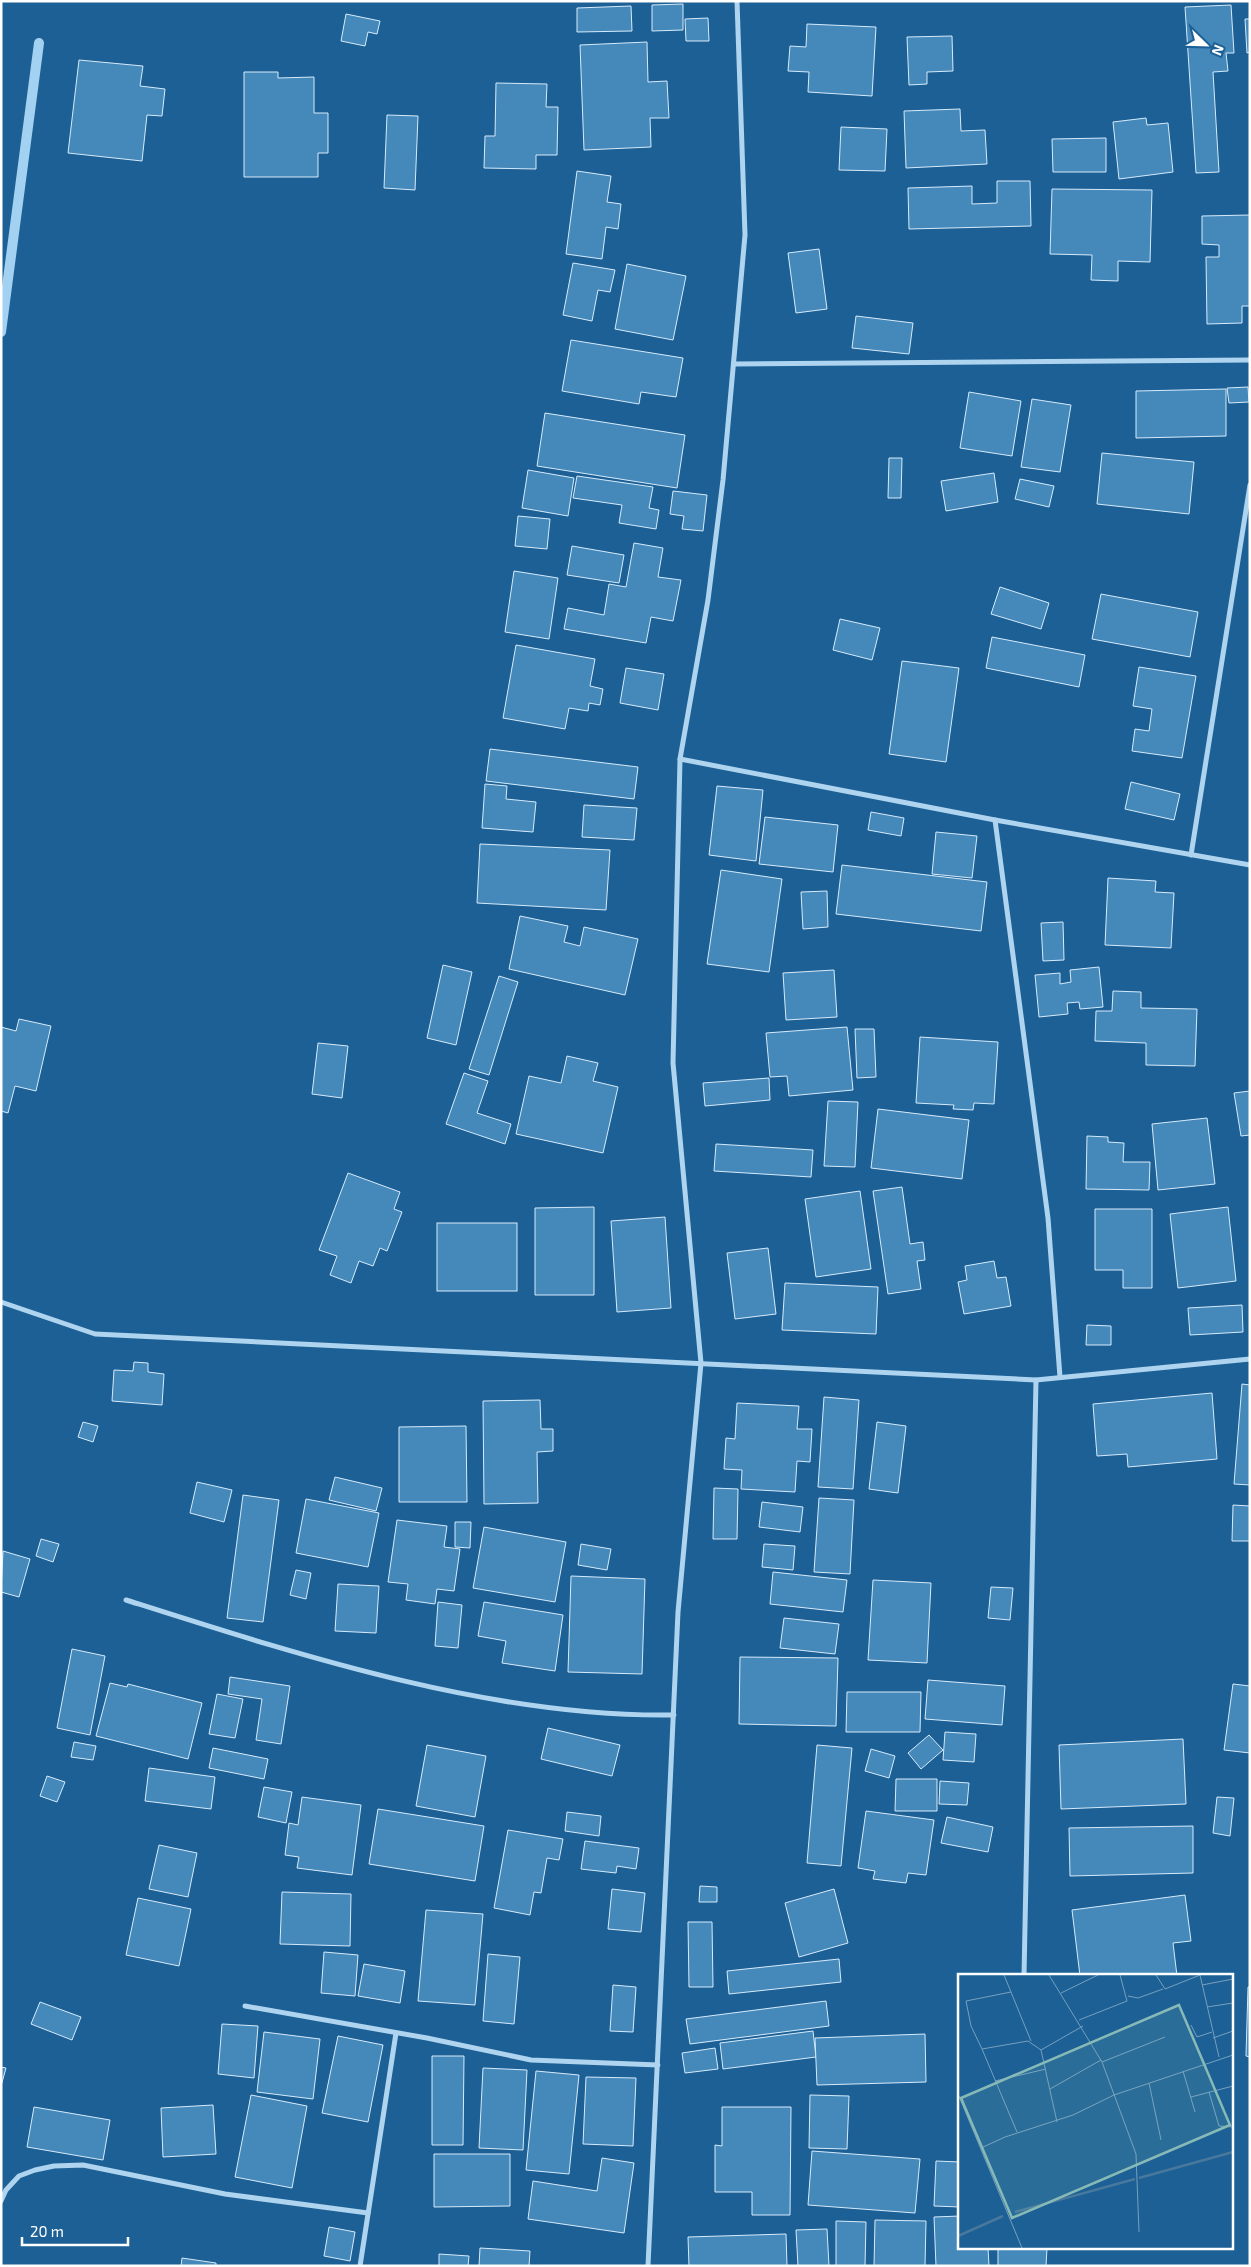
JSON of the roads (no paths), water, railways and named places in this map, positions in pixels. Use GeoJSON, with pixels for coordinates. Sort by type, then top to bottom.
{"type":"FeatureCollection","features":[{"type":"Feature","properties":{"kind":"street"},"geometry":{"type":"LineString","coordinates":[[648,2266],[678,1612],[701,1363],[673,1063],[680,759],[708,600],[723,480],[745,235],[736,1]]}},
{"type":"Feature","properties":{"kind":"street"},"geometry":{"type":"LineString","coordinates":[[734,364],[1250,360]]}},
{"type":"Feature","properties":{"kind":"street"},"geometry":{"type":"LineString","coordinates":[[1191,855],[1250,485]]}},
{"type":"Feature","properties":{"kind":"street"},"geometry":{"type":"LineString","coordinates":[[680,759],[995,820],[1250,865]]}},
{"type":"Feature","properties":{"kind":"street"},"geometry":{"type":"LineString","coordinates":[[995,820],[1048,1218],[1060,1377]]}},
{"type":"Feature","properties":{"kind":"street"},"geometry":{"type":"LineString","coordinates":[[1,1302],[95,1334],[1036,1380],[1250,1359]]}},
{"type":"Feature","properties":{"kind":"street"},"geometry":{"type":"LineString","coordinates":[[1024,1974],[1036,1380]]}},
{"type":"Feature","properties":{"kind":"street"},"geometry":{"type":"LineString","coordinates":[[126,1600],[249,1639],[401,1680],[506,1701],[627,1716],[674,1715]]}},
{"type":"Feature","properties":{"kind":"street"},"geometry":{"type":"LineString","coordinates":[[246,2006],[531,2060],[658,2065]]}},
{"type":"Feature","properties":{"kind":"street"},"geometry":{"type":"LineString","coordinates":[[360,2266],[396,2033]]}},
{"type":"Feature","properties":{"kind":"street"},"geometry":{"type":"LineString","coordinates":[[1,2201],[6,2190],[19,2176],[54,2166],[83,2165],[225,2194],[368,2213]]}},
{"type":"Feature","properties":{"kind":"waterway"},"geometry":{"type":"LineString","coordinates":[[1,332],[39,43]]}}]}
